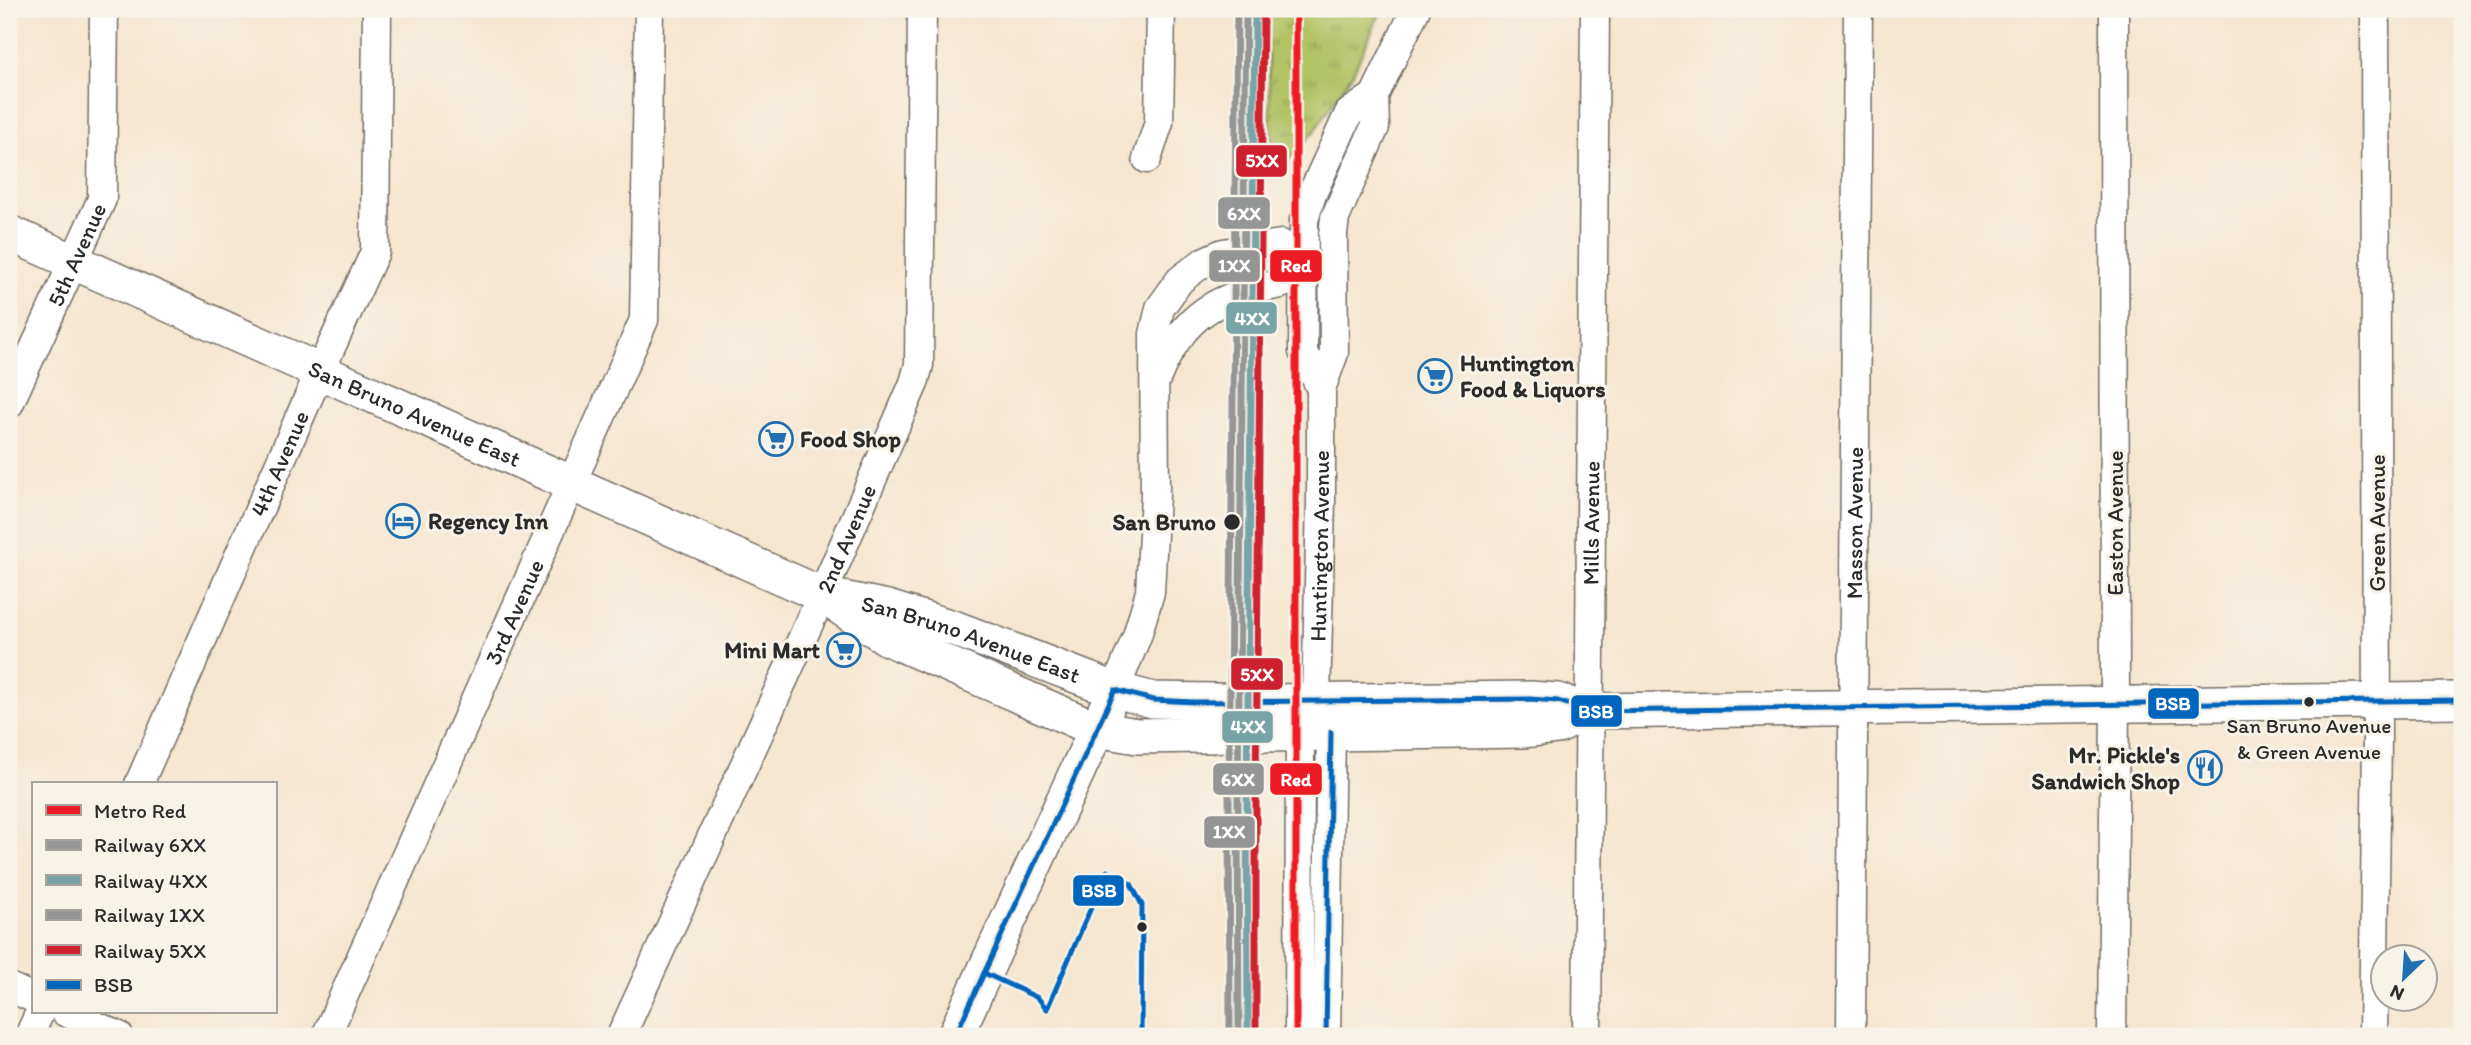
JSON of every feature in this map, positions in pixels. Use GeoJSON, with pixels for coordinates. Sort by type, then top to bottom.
{"type":"FeatureCollection","features":[{"type":"Feature","properties":{"kind":"main road","name":"San Bruno Avenue East"},"geometry":{"type":"LineString","coordinates":[[9,233],[822,595],[888,638],[1096,729],[1137,736],[1316,723]]}},
{"type":"Feature","properties":{"kind":"main road","name":"San Bruno Avenue East"},"geometry":{"type":"LineString","coordinates":[[822,595],[887,608],[956,629],[1115,690],[1153,700],[1316,723]]}},
{"type":"Feature","properties":{"kind":"main road"},"geometry":{"type":"LineString","coordinates":[[955,1036],[1115,690]]}},
{"type":"Feature","properties":{"kind":"main road"},"geometry":{"type":"LineString","coordinates":[[1316,723],[1530,699],[1558,701],[1588,711],[2462,700]]}},
{"type":"Feature","properties":{"kind":"street","name":"5th Avenue"},"geometry":{"type":"LineString","coordinates":[[9,404],[102,199],[104,9]]}},
{"type":"Feature","properties":{"kind":"street","name":"4th Avenue"},"geometry":{"type":"LineString","coordinates":[[140,782],[320,371],[375,253],[377,9]]}},
{"type":"Feature","properties":{"kind":"street","name":"3rd Avenue"},"geometry":{"type":"LineString","coordinates":[[326,1036],[644,320],[649,9]]}},
{"type":"Feature","properties":{"kind":"street","name":"2nd Avenue"},"geometry":{"type":"LineString","coordinates":[[621,1036],[822,595],[909,397],[919,366],[922,9]]}},
{"type":"Feature","properties":{"kind":"street"},"geometry":{"type":"LineString","coordinates":[[1147,159],[1159,122],[1161,9]]}},
{"type":"Feature","properties":{"kind":"street"},"geometry":{"type":"LineString","coordinates":[[1374,96],[1416,9]]}},
{"type":"Feature","properties":{"kind":"street","name":"Mills Avenue"},"geometry":{"type":"LineString","coordinates":[[1587,1036],[1595,9]]}},
{"type":"Feature","properties":{"kind":"street","name":"Masson Avenue"},"geometry":{"type":"LineString","coordinates":[[1851,1036],[1858,9]]}},
{"type":"Feature","properties":{"kind":"street","name":"Easton Avenue"},"geometry":{"type":"LineString","coordinates":[[2112,1036],[2115,705],[2114,9]]}},
{"type":"Feature","properties":{"kind":"street","name":"Green Avenue"},"geometry":{"type":"LineString","coordinates":[[2373,1036],[2377,702],[2375,9]]}},
{"type":"Feature","properties":{"kind":"street","name":"Huntington Avenue"},"geometry":{"type":"LineString","coordinates":[[1321,389],[1303,352],[1300,258],[1307,207],[1349,113],[1374,96]]}},
{"type":"Feature","properties":{"kind":"street","name":"Huntington Avenue"},"geometry":{"type":"LineString","coordinates":[[1299,1036],[1316,723],[1321,389],[1334,353],[1335,218],[1375,127],[1374,96]]}},
{"type":"Feature","properties":{"kind":"street"},"geometry":{"type":"LineString","coordinates":[[1115,690],[1137,636],[1150,592],[1155,495],[1156,320],[1169,293],[1194,268],[1223,253],[1281,244],[1300,258],[1333,264]]}},
{"type":"Feature","properties":{"kind":"street"},"geometry":{"type":"LineString","coordinates":[[1155,383],[1166,357],[1183,332],[1203,312],[1239,293],[1281,284],[1300,258]]}},
{"type":"Feature","properties":{"kind":"street","name":"Huntington Avenue"},"geometry":{"type":"LineString","coordinates":[[1316,723],[1326,1036]]}},
{"type":"Feature","properties":{"kind":"street"},"geometry":{"type":"LineString","coordinates":[[9,987],[32,998]]}},
{"type":"Feature","properties":{"kind":"street"},"geometry":{"type":"LineString","coordinates":[[29,1036],[39,1014]]}},
{"type":"Feature","properties":{"kind":"street"},"geometry":{"type":"LineString","coordinates":[[70,1014],[119,1036]]}},
{"type":"Feature","properties":{"kind":"green space"},"geometry":{"type":"Polygon","coordinates":[[[1266,9],[1382,9],[1353,73],[1314,132],[1273,178],[1266,9]]]}},
{"type":"Feature","properties":{"kind":"metro line","name":"Red"},"geometry":{"type":"LineString","coordinates":[[1296,9],[1296,1036]]}},
{"type":"Feature","properties":{"kind":"rail line","name":"1XX"},"geometry":{"type":"LineString","coordinates":[[1230,1036],[1229,794],[1237,9]]}},
{"type":"Feature","properties":{"kind":"rail line","name":"6XX"},"geometry":{"type":"LineString","coordinates":[[1239,1036],[1238,794],[1246,9]]}},
{"type":"Feature","properties":{"kind":"rail line","name":"4XX"},"geometry":{"type":"LineString","coordinates":[[1248,1036],[1247,794],[1255,9]]}},
{"type":"Feature","properties":{"kind":"rail line","name":"5XX"},"geometry":{"type":"LineString","coordinates":[[1256,1036],[1263,9]]}},
{"type":"Feature","properties":{"kind":"transit line","name":"BSB"},"geometry":{"type":"LineString","coordinates":[[955,1036],[1115,690],[1153,700],[1194,702],[1530,699],[1558,701],[1588,711],[2462,700]]}},
{"type":"Feature","properties":{"kind":"transit line","name":"BSB"},"geometry":{"type":"LineString","coordinates":[[1326,1036],[1331,732]]}},
{"type":"Feature","properties":{"kind":"transit line","name":"BSB"},"geometry":{"type":"LineString","coordinates":[[984,973],[1038,998],[1047,1009],[1107,871],[1131,884],[1142,905],[1141,1036]]}},
{"type":"Feature","properties":{"kind":"place","name":"Huntington Food & Liquors"},"geometry":{"type":"Point","coordinates":[1435,376]}},
{"type":"Feature","properties":{"kind":"place","name":"Food Shop"},"geometry":{"type":"Point","coordinates":[776,439]}},
{"type":"Feature","properties":{"kind":"place","name":"Regency Inn"},"geometry":{"type":"Point","coordinates":[403,521]}},
{"type":"Feature","properties":{"kind":"place","name":"San Bruno"},"geometry":{"type":"Point","coordinates":[1232,522]}},
{"type":"Feature","properties":{"kind":"place","name":"Mini Mart"},"geometry":{"type":"Point","coordinates":[844,650]}},
{"type":"Feature","properties":{"kind":"place","name":"San Bruno Avenue & Green Avenue"},"geometry":{"type":"Point","coordinates":[2309,702]}},
{"type":"Feature","properties":{"kind":"place","name":"Mr. Pickle's Sandwich Shop"},"geometry":{"type":"Point","coordinates":[2205,768]}}]}
